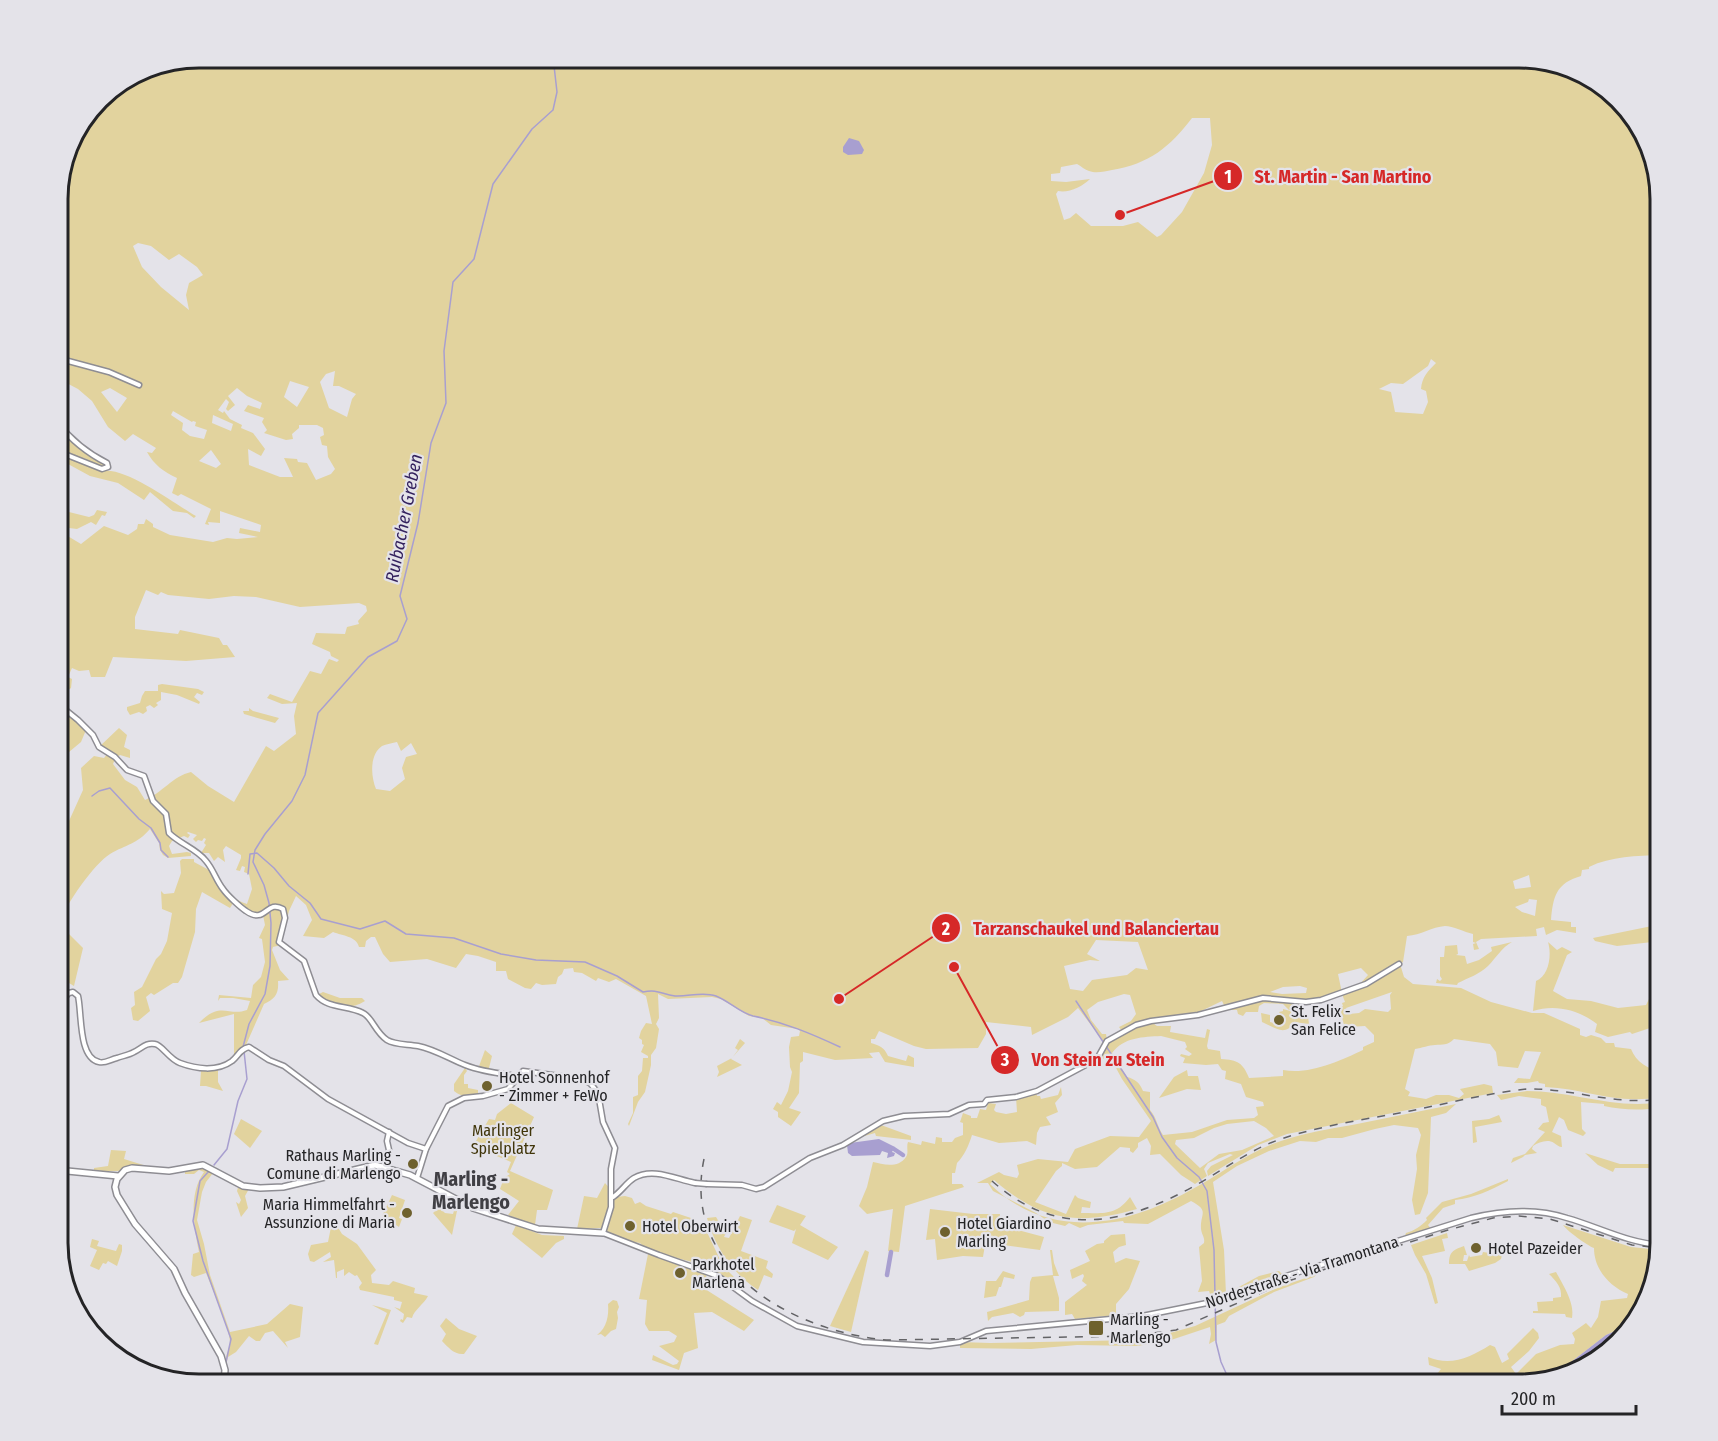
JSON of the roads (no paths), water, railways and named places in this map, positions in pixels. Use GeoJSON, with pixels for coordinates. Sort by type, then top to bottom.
{"type":"FeatureCollection","features":[{"type":"Feature","properties":{"kind":"street"},"geometry":{"type":"LineString","coordinates":[[68,361],[109,372],[139,384]]}},
{"type":"Feature","properties":{"kind":"street"},"geometry":{"type":"LineString","coordinates":[[68,433],[89,454],[107,463],[108,467],[102,469],[68,455]]}},
{"type":"Feature","properties":{"kind":"street"},"geometry":{"type":"LineString","coordinates":[[68,712],[93,735],[99,747],[115,757],[127,770],[144,776],[153,801],[166,814],[169,833],[204,859],[226,893],[246,911],[257,916],[263,915],[271,906],[283,909],[285,918],[279,942],[304,961],[320,999],[331,1005],[355,1009],[366,1014],[377,1032],[390,1042],[418,1046],[468,1066],[510,1075],[514,1079]]}},
{"type":"Feature","properties":{"kind":"street"},"geometry":{"type":"LineString","coordinates":[[612,1197],[633,1179],[646,1173],[656,1173],[695,1183],[742,1185],[756,1189],[764,1187],[810,1158],[843,1145],[883,1121],[904,1116],[949,1114],[969,1105],[984,1104],[987,1100],[1016,1097],[1036,1091],[1097,1059],[1107,1041],[1136,1025],[1198,1015],[1263,998],[1306,1002],[1321,1000],[1366,984],[1399,964]]}},
{"type":"Feature","properties":{"kind":"street"},"geometry":{"type":"LineString","coordinates":[[68,994],[73,992],[78,996],[85,1046],[90,1057],[99,1062],[128,1054],[145,1045],[154,1044],[172,1059],[196,1069],[205,1069],[231,1062],[243,1049],[249,1047],[269,1060],[284,1066],[328,1099],[408,1143],[426,1149]]}},
{"type":"Feature","properties":{"kind":"street"},"geometry":{"type":"LineString","coordinates":[[225,1373],[221,1356],[174,1269],[167,1258],[148,1241],[122,1204],[115,1188],[118,1178],[130,1168],[169,1171],[203,1165],[243,1185],[252,1188],[269,1188],[283,1187],[375,1165],[417,1178],[473,1208],[538,1229],[603,1233],[609,1217],[612,1197],[611,1169],[615,1148],[604,1126],[598,1093],[590,1083],[573,1076],[525,1071],[514,1079],[508,1089],[483,1096],[464,1098],[448,1106],[426,1149],[417,1178]]}},
{"type":"Feature","properties":{"kind":"street"},"geometry":{"type":"LineString","coordinates":[[383,1167],[389,1150],[387,1141],[389,1132]]}},
{"type":"Feature","properties":{"kind":"street"},"geometry":{"type":"LineString","coordinates":[[68,1171],[118,1178]]}},
{"type":"Feature","properties":{"kind":"street","name":"Nörderstraße - Via Tramontana"},"geometry":{"type":"LineString","coordinates":[[603,1233],[718,1276],[752,1301],[797,1326],[868,1343],[922,1346],[955,1344],[986,1331],[1143,1316],[1215,1302],[1283,1276],[1471,1218],[1499,1212],[1520,1211],[1555,1215],[1624,1238],[1650,1243]]}},
{"type":"Feature","properties":{"kind":"waterway","name":"Ruibacher Greben"},"geometry":{"type":"LineString","coordinates":[[243,1047],[249,1024],[265,994],[270,966],[269,903],[264,885],[253,862],[255,850],[292,801],[305,775],[318,713],[368,657],[397,641],[407,619],[400,596],[418,523],[431,443],[446,403],[444,351],[453,282],[474,259],[493,184],[532,129],[553,110],[557,92],[554,68]]}},
{"type":"Feature","properties":{"kind":"waterway"},"geometry":{"type":"LineString","coordinates":[[92,796],[110,788],[139,819],[151,828],[160,843],[161,850],[168,857]]}},
{"type":"Feature","properties":{"kind":"waterway"},"geometry":{"type":"LineString","coordinates":[[248,874],[250,854],[257,853],[289,886],[310,903],[321,919],[360,929],[385,921],[406,934],[454,938],[501,954],[536,960],[585,962],[617,976],[643,992],[656,991],[675,996],[706,994],[716,996],[748,1014],[787,1025],[840,1047]]}},
{"type":"Feature","properties":{"kind":"waterway"},"geometry":{"type":"LineString","coordinates":[[1076,1001],[1153,1117],[1162,1137],[1177,1158],[1199,1177],[1207,1191],[1214,1250],[1216,1342],[1226,1373]]}},
{"type":"Feature","properties":{"kind":"waterway","name":"Ruibacher Greben"},"geometry":{"type":"LineString","coordinates":[[214,1165],[227,1149],[238,1101],[247,1079],[244,1051]]}},
{"type":"Feature","properties":{"kind":"waterway"},"geometry":{"type":"LineString","coordinates":[[894,1149],[903,1155]]}},
{"type":"Feature","properties":{"kind":"waterway","name":"Ruibacher Greben"},"geometry":{"type":"LineString","coordinates":[[209,1171],[200,1181],[193,1221],[203,1261],[231,1339],[226,1362]]}},
{"type":"Feature","properties":{"kind":"waterway"},"geometry":{"type":"LineString","coordinates":[[887,1275],[891,1252]]}},
{"type":"Feature","properties":{"kind":"railway"},"geometry":{"type":"LineString","coordinates":[[992,1181],[1017,1200],[1042,1212],[1067,1218],[1093,1220],[1145,1209],[1198,1184],[1270,1143],[1329,1126],[1527,1089],[1544,1089],[1610,1099],[1650,1100]]}},
{"type":"Feature","properties":{"kind":"railway"},"geometry":{"type":"LineString","coordinates":[[704,1159],[701,1198],[710,1232],[727,1262],[751,1287],[781,1308],[815,1323],[850,1334],[886,1340],[1130,1336],[1176,1330],[1288,1281],[1493,1218],[1519,1216],[1550,1219],[1632,1245],[1650,1247]]}},
{"type":"Feature","properties":{"kind":"place","name":"St. Martin - San Martino"},"geometry":{"type":"Point","coordinates":[1120,215]}},
{"type":"Feature","properties":{"kind":"place","name":"Von Stein zu Stein"},"geometry":{"type":"Point","coordinates":[954,967]}},
{"type":"Feature","properties":{"kind":"place","name":"Tarzanschaukel und Balanciertau"},"geometry":{"type":"Point","coordinates":[839,999]}},
{"type":"Feature","properties":{"kind":"place","name":"St. Felix - San Felice"},"geometry":{"type":"Point","coordinates":[1279,1020]}},
{"type":"Feature","properties":{"kind":"place","name":"Hotel Sonnenhof - Zimmer + FeWo"},"geometry":{"type":"Point","coordinates":[487,1086]}},
{"type":"Feature","properties":{"kind":"place","name":"Rathaus Marling - Comune di Marlengo"},"geometry":{"type":"Point","coordinates":[413,1164]}},
{"type":"Feature","properties":{"kind":"place","name":"Maria Himmelfahrt - Assunzione di Maria"},"geometry":{"type":"Point","coordinates":[407,1213]}},
{"type":"Feature","properties":{"kind":"place","name":"Hotel Oberwirt"},"geometry":{"type":"Point","coordinates":[630,1226]}},
{"type":"Feature","properties":{"kind":"place","name":"Hotel Giardino Marling"},"geometry":{"type":"Point","coordinates":[945,1232]}},
{"type":"Feature","properties":{"kind":"place","name":"Hotel Pazeider"},"geometry":{"type":"Point","coordinates":[1476,1248]}},
{"type":"Feature","properties":{"kind":"place","name":"Parkhotel Marlena"},"geometry":{"type":"Point","coordinates":[680,1273]}},
{"type":"Feature","properties":{"kind":"place","name":"Marling - Marlengo"},"geometry":{"type":"Point","coordinates":[1096,1328]}},
{"type":"Feature","properties":{"kind":"district","name":"Marling - Marlengo"},"geometry":{"type":"Point","coordinates":[471,1190]}},
{"type":"Feature","properties":{"kind":"park label","name":"Marlinger Spielplatz"},"geometry":{"type":"Point","coordinates":[503,1139]}}]}
